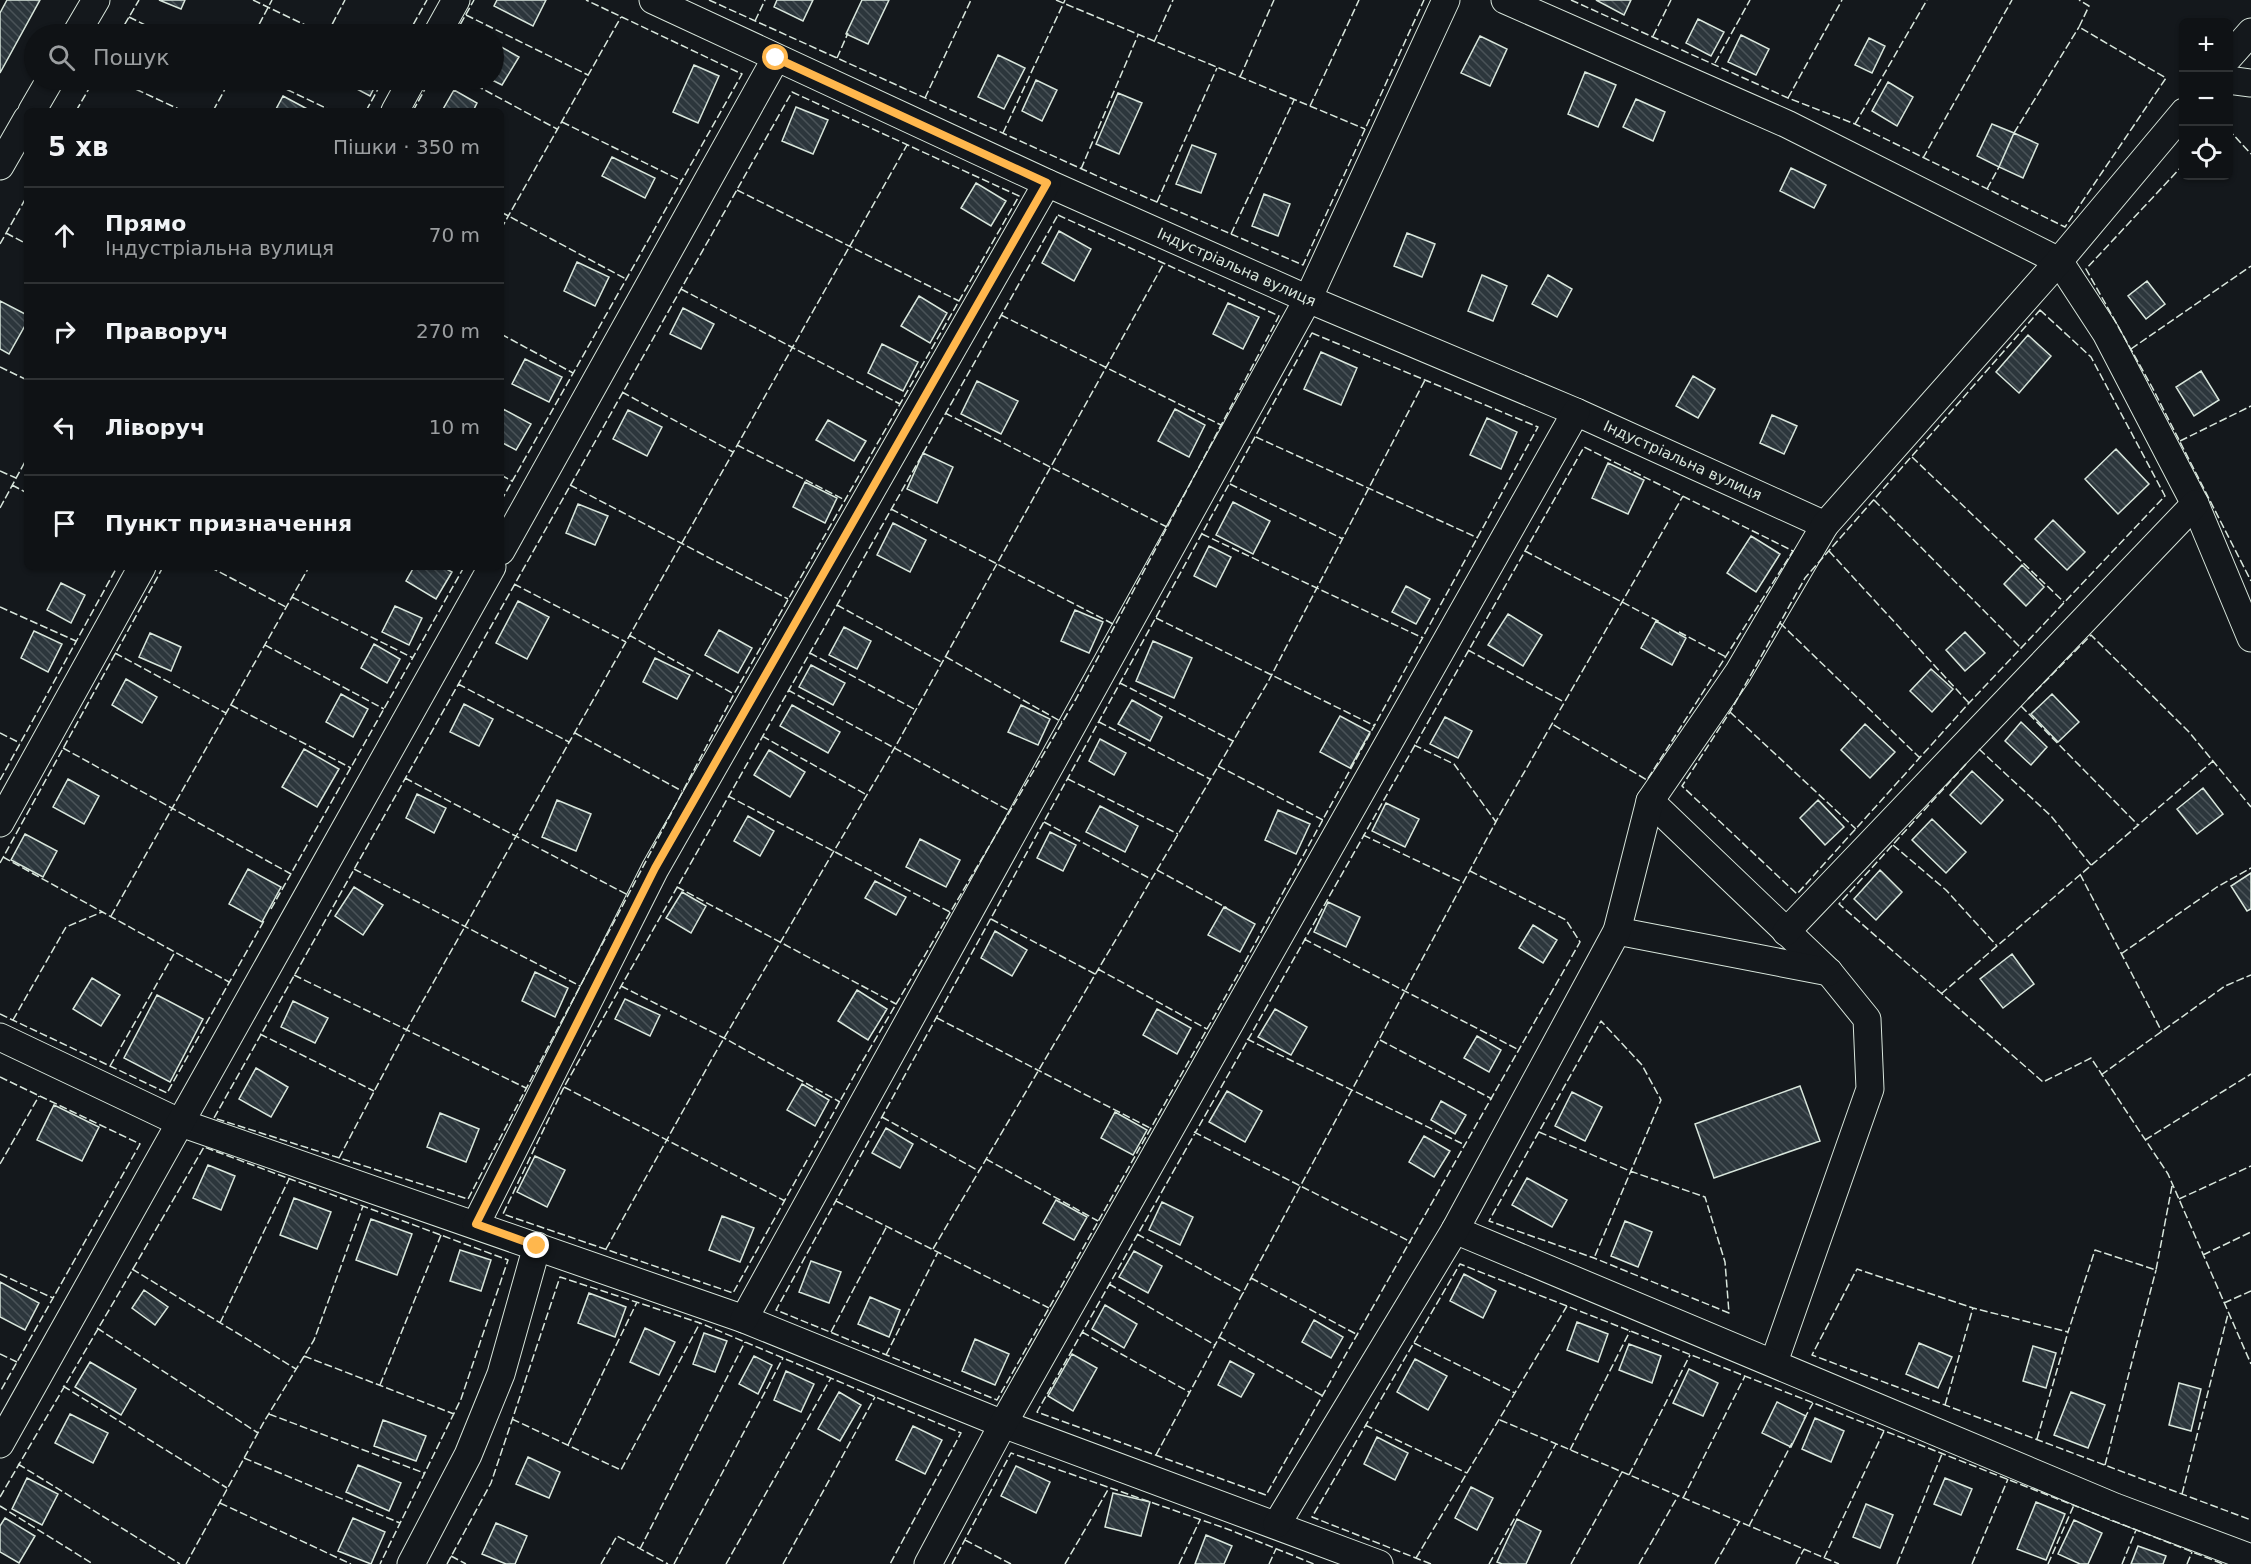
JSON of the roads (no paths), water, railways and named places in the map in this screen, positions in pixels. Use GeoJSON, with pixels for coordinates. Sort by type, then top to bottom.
{"type":"FeatureCollection","features":[{"type":"Feature","properties":{"kind":"street"},"geometry":{"type":"LineString","coordinates":[[82,24],[96,0]]}},
{"type":"Feature","properties":{"kind":"street"},"geometry":{"type":"LineString","coordinates":[[443,24],[456,0]]}},
{"type":"Feature","properties":{"kind":"street","name":"Індустріальна вулиця"},"geometry":{"type":"LineString","coordinates":[[653,0],[1047,183],[1308,299],[1575,412],[1825,525]]}},
{"type":"Feature","properties":{"kind":"street"},"geometry":{"type":"LineString","coordinates":[[744,1319],[1308,299],[1446,0]]}},
{"type":"Feature","properties":{"kind":"street"},"geometry":{"type":"LineString","coordinates":[[1505,0],[1787,124],[2060,261],[2106,333],[2195,504],[2251,638]]}},
{"type":"Feature","properties":{"kind":"street"},"geometry":{"type":"LineString","coordinates":[[2233,53],[2251,32]]}},
{"type":"Feature","properties":{"kind":"street"},"geometry":{"type":"LineString","coordinates":[[504,545],[776,58]]}},
{"type":"Feature","properties":{"kind":"street"},"geometry":{"type":"LineString","coordinates":[[2233,81],[2251,83]]}},
{"type":"Feature","properties":{"kind":"street"},"geometry":{"type":"LineString","coordinates":[[34,108],[44,90]]}},
{"type":"Feature","properties":{"kind":"street"},"geometry":{"type":"LineString","coordinates":[[397,108],[407,90]]}},
{"type":"Feature","properties":{"kind":"street"},"geometry":{"type":"LineString","coordinates":[[1277,1524],[1455,1230],[1617,931],[1650,801],[1738,673],[1825,525],[2060,261],[2179,118]]}},
{"type":"Feature","properties":{"kind":"street"},"geometry":{"type":"LineString","coordinates":[[0,166],[24,124]]}},
{"type":"Feature","properties":{"kind":"street"},"geometry":{"type":"LineString","coordinates":[[476,1224],[655,868],[1047,183]]}},
{"type":"Feature","properties":{"kind":"street"},"geometry":{"type":"LineString","coordinates":[[928,1564],[1003,1424],[1575,412]]}},
{"type":"Feature","properties":{"kind":"street"},"geometry":{"type":"LineString","coordinates":[[1786,932],[2195,504]]}},
{"type":"Feature","properties":{"kind":"street"},"geometry":{"type":"LineString","coordinates":[[0,823],[140,570]]}},
{"type":"Feature","properties":{"kind":"street"},"geometry":{"type":"LineString","coordinates":[[0,1444],[490,570]]}},
{"type":"Feature","properties":{"kind":"street"},"geometry":{"type":"LineString","coordinates":[[1650,801],[1829,972],[1867,1019],[1870,1089],[1774,1362]]}},
{"type":"Feature","properties":{"kind":"street"},"geometry":{"type":"LineString","coordinates":[[1617,931],[1829,972]]}},
{"type":"Feature","properties":{"kind":"street"},"geometry":{"type":"LineString","coordinates":[[0,1037],[181,1123],[744,1319],[1003,1424],[1277,1524],[1379,1564]]}},
{"type":"Feature","properties":{"kind":"street"},"geometry":{"type":"LineString","coordinates":[[1455,1230],[2115,1507],[2251,1558]]}},
{"type":"Feature","properties":{"kind":"street"},"geometry":{"type":"LineString","coordinates":[[411,1564],[468,1455],[501,1374],[537,1246]]}}]}
